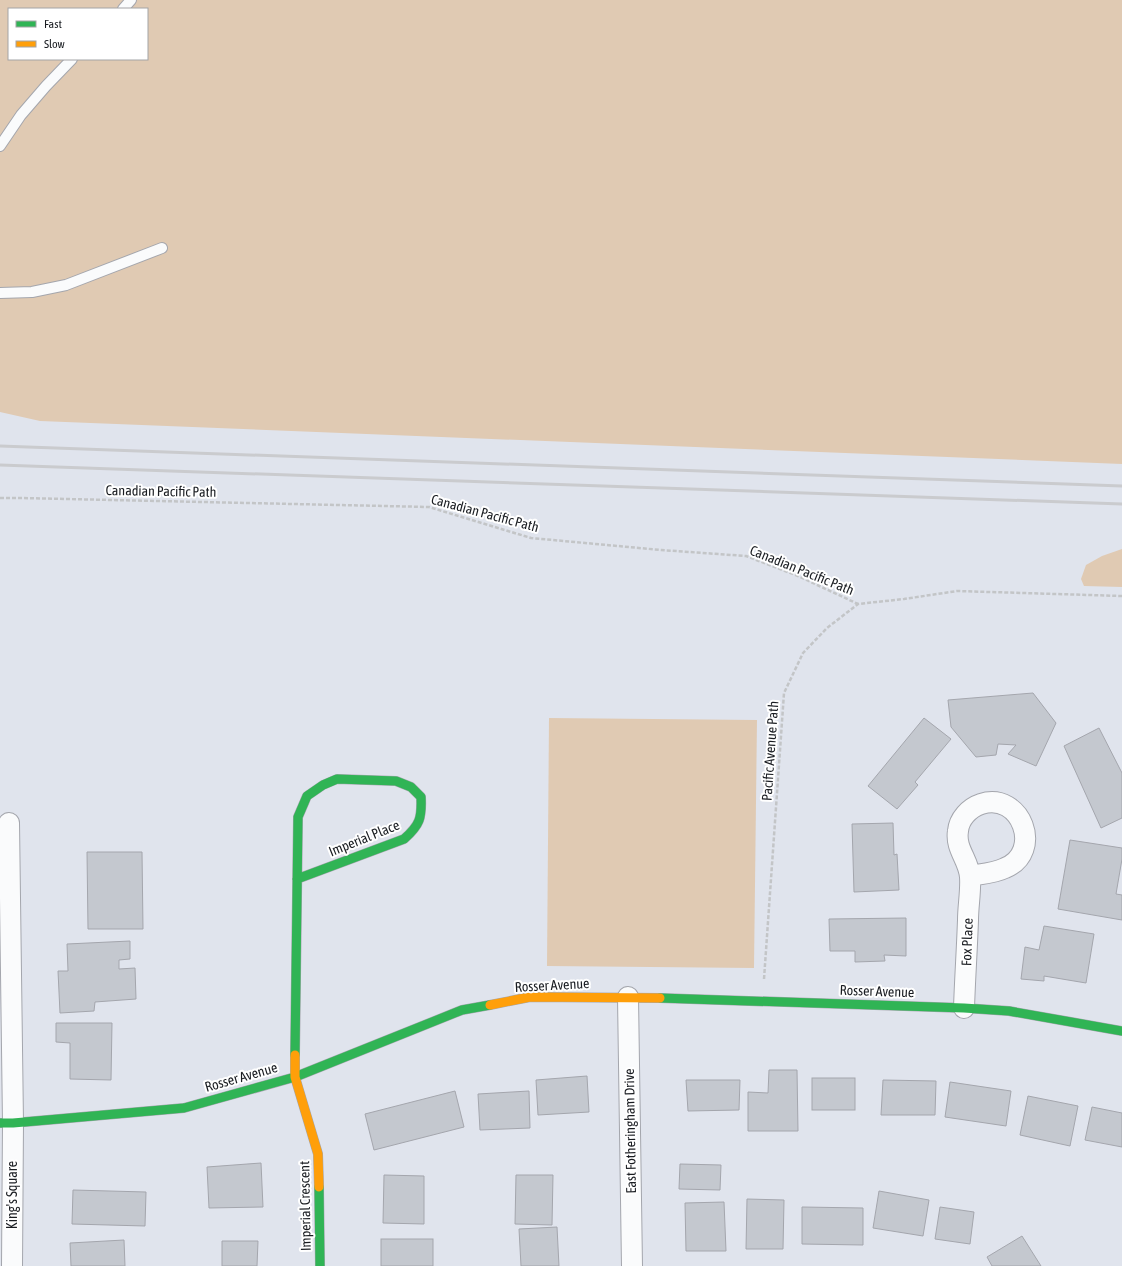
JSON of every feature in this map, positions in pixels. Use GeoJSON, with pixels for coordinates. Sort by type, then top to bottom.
{"type":"FeatureCollection","features":[{"type":"Feature","properties":{"kind":"street","name":"Imperial Place"},"geometry":{"type":"LineString","coordinates":[[295,1076],[297,878],[298,817],[307,796],[323,784],[337,779],[396,781],[411,786],[421,797],[422,816],[416,830],[404,839],[297,878]]}},
{"type":"Feature","properties":{"kind":"street","name":"King's Square"},"geometry":{"type":"LineString","coordinates":[[9,823],[6,1123],[12,1266]]}},
{"type":"Feature","properties":{"kind":"street","name":"Fox Place"},"geometry":{"type":"LineString","coordinates":[[964,1008],[970,876]]}},
{"type":"Feature","properties":{"kind":"street","name":"Rosser Avenue"},"geometry":{"type":"LineString","coordinates":[[6,1123],[184,1108],[295,1076],[462,1010],[530,997],[628,997],[964,1008],[1009,1011],[1122,1031]]}},
{"type":"Feature","properties":{"kind":"street","name":"East Fotheringham Drive"},"geometry":{"type":"LineString","coordinates":[[628,997],[632,1266]]}},
{"type":"Feature","properties":{"kind":"street","name":"Imperial Crescent"},"geometry":{"type":"LineString","coordinates":[[295,1076],[318,1154],[320,1266]]}},
{"type":"Feature","properties":{"kind":"lane"},"geometry":{"type":"LineString","coordinates":[[124,8],[131,0]]}},
{"type":"Feature","properties":{"kind":"lane"},"geometry":{"type":"LineString","coordinates":[[0,146],[21,115],[71,60]]}},
{"type":"Feature","properties":{"kind":"lane"},"geometry":{"type":"LineString","coordinates":[[0,293],[32,292],[66,285],[162,248]]}},
{"type":"Feature","properties":{"kind":"path","name":"Canadian Pacific Path"},"geometry":{"type":"LineString","coordinates":[[0,498],[429,507],[531,538],[746,556],[798,576],[858,604]]}},
{"type":"Feature","properties":{"kind":"path"},"geometry":{"type":"LineString","coordinates":[[858,604],[957,591],[1122,596]]}},
{"type":"Feature","properties":{"kind":"path","name":"Pacific Avenue Path"},"geometry":{"type":"LineString","coordinates":[[763,1001],[784,693],[803,653],[827,628],[858,604]]}},
{"type":"Feature","properties":{"kind":"shaded area"},"geometry":{"type":"Polygon","coordinates":[[[0,0],[1122,0],[1122,464],[40,421],[0,412],[0,0]]]}},
{"type":"Feature","properties":{"kind":"shaded area"},"geometry":{"type":"Polygon","coordinates":[[[1122,549],[1122,587],[1084,586],[1081,579],[1086,565],[1102,556],[1122,549]]]}},
{"type":"Feature","properties":{"kind":"shaded area"},"geometry":{"type":"Polygon","coordinates":[[[549,718],[757,720],[754,968],[547,966],[549,718]]]}},
{"type":"Feature","properties":{"kind":"building"},"geometry":{"type":"Polygon","coordinates":[[[1033,693],[1056,723],[1036,766],[1008,754],[1016,745],[998,744],[996,755],[976,757],[951,727],[948,700],[1033,693]]]}},
{"type":"Feature","properties":{"kind":"building"},"geometry":{"type":"Polygon","coordinates":[[[924,718],[951,739],[915,782],[918,785],[897,809],[868,786],[924,718]]]}},
{"type":"Feature","properties":{"kind":"building"},"geometry":{"type":"Polygon","coordinates":[[[1099,728],[1122,773],[1122,818],[1101,828],[1064,746],[1099,728]]]}},
{"type":"Feature","properties":{"kind":"building"},"geometry":{"type":"Polygon","coordinates":[[[893,823],[894,855],[897,854],[899,890],[854,892],[852,824],[893,823]]]}},
{"type":"Feature","properties":{"kind":"building"},"geometry":{"type":"Polygon","coordinates":[[[1070,840],[1122,848],[1122,859],[1116,894],[1122,895],[1122,920],[1058,909],[1070,840]]]}},
{"type":"Feature","properties":{"kind":"building"},"geometry":{"type":"Polygon","coordinates":[[[87,852],[142,852],[143,929],[88,929],[87,852]]]}},
{"type":"Feature","properties":{"kind":"building"},"geometry":{"type":"Polygon","coordinates":[[[906,918],[906,956],[884,955],[885,961],[855,962],[855,951],[830,951],[829,919],[906,918]]]}},
{"type":"Feature","properties":{"kind":"building"},"geometry":{"type":"Polygon","coordinates":[[[1044,926],[1094,934],[1086,983],[1044,976],[1044,981],[1021,979],[1025,947],[1039,950],[1044,926]]]}},
{"type":"Feature","properties":{"kind":"building"},"geometry":{"type":"Polygon","coordinates":[[[130,941],[130,959],[119,960],[119,969],[135,968],[136,999],[95,1002],[94,1011],[60,1013],[58,971],[68,971],[67,944],[130,941]]]}},
{"type":"Feature","properties":{"kind":"building"},"geometry":{"type":"Polygon","coordinates":[[[56,1023],[112,1023],[111,1080],[70,1079],[70,1043],[56,1042],[56,1023]]]}},
{"type":"Feature","properties":{"kind":"building"},"geometry":{"type":"Polygon","coordinates":[[[769,1070],[797,1070],[798,1131],[748,1131],[748,1092],[768,1093],[769,1070]]]}},
{"type":"Feature","properties":{"kind":"building"},"geometry":{"type":"Polygon","coordinates":[[[587,1076],[589,1112],[538,1115],[536,1080],[587,1076]]]}},
{"type":"Feature","properties":{"kind":"building"},"geometry":{"type":"Polygon","coordinates":[[[812,1078],[855,1078],[855,1110],[812,1110],[812,1078]]]}},
{"type":"Feature","properties":{"kind":"building"},"geometry":{"type":"Polygon","coordinates":[[[686,1080],[740,1080],[739,1110],[688,1111],[686,1080]]]}},
{"type":"Feature","properties":{"kind":"building"},"geometry":{"type":"Polygon","coordinates":[[[883,1080],[936,1081],[935,1115],[881,1115],[883,1080]]]}},
{"type":"Feature","properties":{"kind":"building"},"geometry":{"type":"Polygon","coordinates":[[[950,1082],[1011,1091],[1006,1126],[945,1117],[950,1082]]]}},
{"type":"Feature","properties":{"kind":"building"},"geometry":{"type":"Polygon","coordinates":[[[455,1091],[464,1127],[374,1150],[365,1114],[455,1091]]]}},
{"type":"Feature","properties":{"kind":"building"},"geometry":{"type":"Polygon","coordinates":[[[529,1091],[530,1128],[480,1130],[478,1094],[529,1091]]]}},
{"type":"Feature","properties":{"kind":"building"},"geometry":{"type":"Polygon","coordinates":[[[1028,1096],[1078,1106],[1070,1146],[1020,1135],[1028,1096]]]}},
{"type":"Feature","properties":{"kind":"building"},"geometry":{"type":"Polygon","coordinates":[[[1092,1107],[1122,1113],[1122,1147],[1085,1140],[1092,1107]]]}},
{"type":"Feature","properties":{"kind":"building"},"geometry":{"type":"Polygon","coordinates":[[[261,1163],[263,1207],[209,1208],[207,1167],[261,1163]]]}},
{"type":"Feature","properties":{"kind":"building"},"geometry":{"type":"Polygon","coordinates":[[[680,1164],[721,1165],[720,1190],[679,1189],[680,1164]]]}},
{"type":"Feature","properties":{"kind":"building"},"geometry":{"type":"Polygon","coordinates":[[[384,1175],[424,1176],[424,1224],[383,1223],[384,1175]]]}},
{"type":"Feature","properties":{"kind":"building"},"geometry":{"type":"Polygon","coordinates":[[[516,1175],[553,1175],[552,1225],[515,1224],[516,1175]]]}},
{"type":"Feature","properties":{"kind":"building"},"geometry":{"type":"Polygon","coordinates":[[[73,1190],[146,1192],[145,1226],[72,1224],[73,1190]]]}},
{"type":"Feature","properties":{"kind":"building"},"geometry":{"type":"Polygon","coordinates":[[[879,1191],[929,1200],[923,1236],[873,1228],[879,1191]]]}},
{"type":"Feature","properties":{"kind":"building"},"geometry":{"type":"Polygon","coordinates":[[[747,1199],[784,1200],[783,1249],[746,1249],[747,1199]]]}},
{"type":"Feature","properties":{"kind":"building"},"geometry":{"type":"Polygon","coordinates":[[[724,1202],[726,1251],[686,1251],[685,1203],[724,1202]]]}},
{"type":"Feature","properties":{"kind":"building"},"geometry":{"type":"Polygon","coordinates":[[[802,1207],[863,1208],[863,1245],[802,1244],[802,1207]]]}},
{"type":"Feature","properties":{"kind":"building"},"geometry":{"type":"Polygon","coordinates":[[[940,1207],[974,1212],[970,1244],[935,1239],[940,1207]]]}},
{"type":"Feature","properties":{"kind":"building"},"geometry":{"type":"Polygon","coordinates":[[[557,1227],[559,1266],[521,1266],[519,1229],[557,1227]]]}},
{"type":"Feature","properties":{"kind":"building"},"geometry":{"type":"Polygon","coordinates":[[[1022,1236],[1041,1266],[992,1266],[987,1257],[1022,1236]]]}},
{"type":"Feature","properties":{"kind":"building"},"geometry":{"type":"Polygon","coordinates":[[[381,1239],[433,1239],[433,1266],[381,1266],[381,1239]]]}},
{"type":"Feature","properties":{"kind":"building"},"geometry":{"type":"Polygon","coordinates":[[[124,1240],[125,1266],[71,1266],[70,1243],[124,1240]]]}},
{"type":"Feature","properties":{"kind":"building"},"geometry":{"type":"Polygon","coordinates":[[[222,1241],[258,1241],[257,1266],[222,1266],[222,1241]]]}},
{"type":"Feature","properties":{"kind":"railway"},"geometry":{"type":"LineString","coordinates":[[0,446],[1122,486]]}},
{"type":"Feature","properties":{"kind":"railway"},"geometry":{"type":"LineString","coordinates":[[0,465],[1122,504]]}},
{"type":"Feature","properties":{"kind":"traffic: fast"},"geometry":{"type":"LineString","coordinates":[[295,1055],[298,817],[307,796],[323,785],[337,779],[396,781],[411,787],[421,797],[419,821],[414,829],[404,839],[297,879]]}},
{"type":"Feature","properties":{"kind":"traffic: fast"},"geometry":{"type":"LineString","coordinates":[[660,998],[964,1008],[1009,1011],[1122,1031]]}},
{"type":"Feature","properties":{"kind":"traffic: fast"},"geometry":{"type":"LineString","coordinates":[[0,1123],[184,1108],[295,1077],[462,1010],[490,1005]]}},
{"type":"Feature","properties":{"kind":"traffic: fast"},"geometry":{"type":"LineString","coordinates":[[319,1187],[320,1266]]}},
{"type":"Feature","properties":{"kind":"traffic: slow"},"geometry":{"type":"LineString","coordinates":[[490,1005],[530,997],[660,998]]}},
{"type":"Feature","properties":{"kind":"traffic: slow"},"geometry":{"type":"LineString","coordinates":[[295,1055],[295,1077],[318,1154],[319,1187]]}}]}
